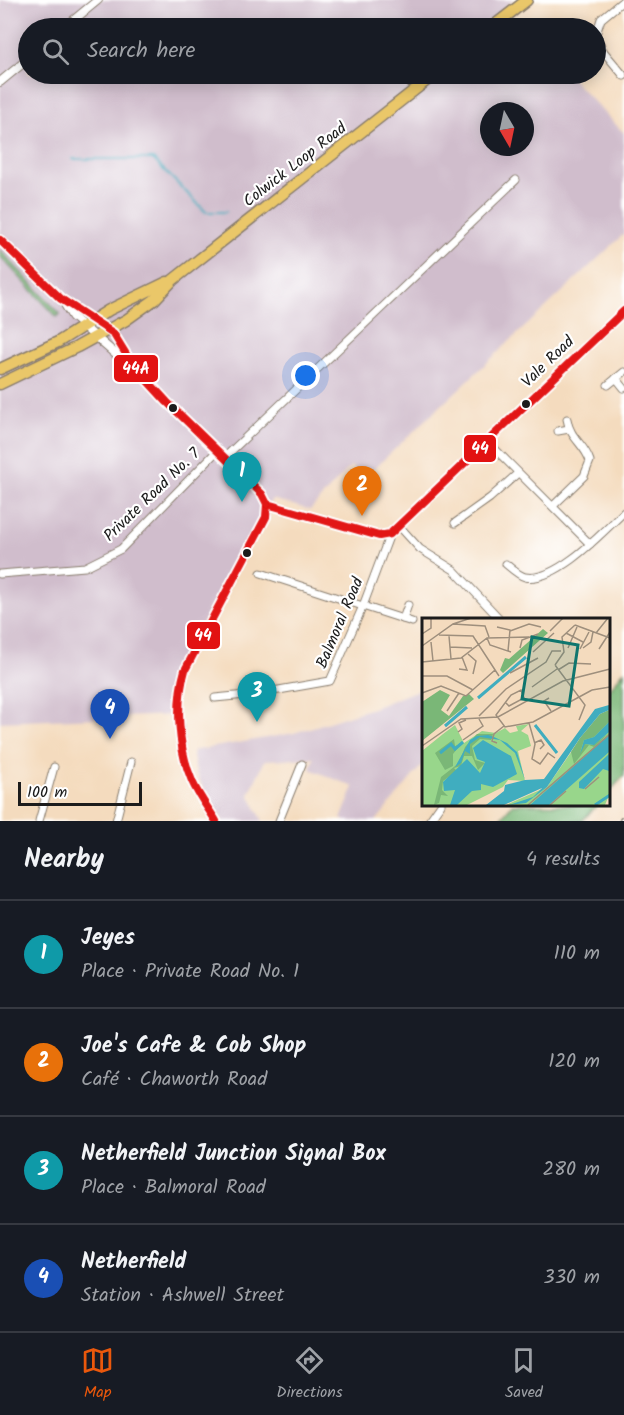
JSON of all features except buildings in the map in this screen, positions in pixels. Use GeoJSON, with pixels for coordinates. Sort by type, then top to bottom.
{"type":"FeatureCollection","features":[{"type":"Feature","properties":{"kind":"main road"},"geometry":{"type":"LineString","coordinates":[[504,18],[527,0]]}},
{"type":"Feature","properties":{"kind":"main road","name":"Colwick Loop Road"},"geometry":{"type":"LineString","coordinates":[[0,384],[126,320],[154,300],[173,280],[422,84]]}},
{"type":"Feature","properties":{"kind":"main road","name":"Colwick Loop Road"},"geometry":{"type":"LineString","coordinates":[[0,369],[58,342],[110,310],[173,280]]}},
{"type":"Feature","properties":{"kind":"street"},"geometry":{"type":"LineString","coordinates":[[76,18],[98,0]]}},
{"type":"Feature","properties":{"kind":"street"},"geometry":{"type":"LineString","coordinates":[[602,18],[624,0]]}},
{"type":"Feature","properties":{"kind":"street"},"geometry":{"type":"LineString","coordinates":[[606,54],[624,76]]}},
{"type":"Feature","properties":{"kind":"street"},"geometry":{"type":"LineString","coordinates":[[0,82],[18,67]]}},
{"type":"Feature","properties":{"kind":"street"},"geometry":{"type":"LineString","coordinates":[[224,458],[516,180]]}},
{"type":"Feature","properties":{"kind":"street"},"geometry":{"type":"LineString","coordinates":[[0,240],[61,299],[108,329],[118,340],[132,364],[262,494],[267,504],[268,509],[263,522],[185,669],[180,684],[179,699],[188,772],[216,821]]}},
{"type":"Feature","properties":{"kind":"street"},"geometry":{"type":"LineString","coordinates":[[61,299],[72,316],[120,358],[132,364]]}},
{"type":"Feature","properties":{"kind":"street","name":"Vale Road"},"geometry":{"type":"LineString","coordinates":[[390,534],[624,311]]}},
{"type":"Feature","properties":{"kind":"street"},"geometry":{"type":"LineString","coordinates":[[608,386],[624,372]]}},
{"type":"Feature","properties":{"kind":"street"},"geometry":{"type":"LineString","coordinates":[[616,378],[624,388]]}},
{"type":"Feature","properties":{"kind":"street"},"geometry":{"type":"LineString","coordinates":[[553,506],[584,476],[590,461],[572,436],[567,419]]}},
{"type":"Feature","properties":{"kind":"street"},"geometry":{"type":"LineString","coordinates":[[558,431],[569,429]]}},
{"type":"Feature","properties":{"kind":"street"},"geometry":{"type":"LineString","coordinates":[[487,441],[590,544]]}},
{"type":"Feature","properties":{"kind":"street","name":"Private Road No. 7"},"geometry":{"type":"LineString","coordinates":[[0,574],[85,567],[121,549],[217,451]]}},
{"type":"Feature","properties":{"kind":"street"},"geometry":{"type":"LineString","coordinates":[[455,523],[490,498],[518,473]]}},
{"type":"Feature","properties":{"kind":"street"},"geometry":{"type":"LineString","coordinates":[[267,504],[371,534],[380,536],[390,534]]}},
{"type":"Feature","properties":{"kind":"street"},"geometry":{"type":"LineString","coordinates":[[506,564],[521,576],[527,578],[541,576],[573,558],[624,512]]}},
{"type":"Feature","properties":{"kind":"street"},"geometry":{"type":"LineString","coordinates":[[400,526],[420,549],[454,570],[497,616]]}},
{"type":"Feature","properties":{"kind":"street","name":"Balmoral Road"},"geometry":{"type":"LineString","coordinates":[[215,698],[256,694],[330,681],[363,606],[390,534]]}},
{"type":"Feature","properties":{"kind":"street"},"geometry":{"type":"LineString","coordinates":[[261,573],[412,622]]}},
{"type":"Feature","properties":{"kind":"street"},"geometry":{"type":"LineString","coordinates":[[488,607],[494,600]]}},
{"type":"Feature","properties":{"kind":"street"},"geometry":{"type":"LineString","coordinates":[[403,619],[408,605]]}},
{"type":"Feature","properties":{"kind":"street"},"geometry":{"type":"LineString","coordinates":[[116,821],[131,762]]}},
{"type":"Feature","properties":{"kind":"street"},"geometry":{"type":"LineString","coordinates":[[279,821],[302,764]]}},
{"type":"Feature","properties":{"kind":"street"},"geometry":{"type":"LineString","coordinates":[[39,821],[54,767]]}},
{"type":"Feature","properties":{"kind":"street"},"geometry":{"type":"LineString","coordinates":[[429,821],[440,806]]}},
{"type":"Feature","properties":{"kind":"shaded area"},"geometry":{"type":"Polygon","coordinates":[[[0,0],[514,0],[504,8],[514,18],[18,18],[18,84],[577,84],[624,133],[624,234],[364,478],[351,466],[310,510],[272,499],[178,668],[171,685],[173,715],[0,722],[0,0]]]}},
{"type":"Feature","properties":{"kind":"shaded area"},"geometry":{"type":"Polygon","coordinates":[[[422,688],[422,765],[376,821],[341,819],[354,787],[310,769],[314,758],[265,760],[249,794],[263,821],[223,821],[196,772],[192,751],[294,733],[373,708],[422,688]]]}},
{"type":"Feature","properties":{"kind":"green space"},"geometry":{"type":"Polygon","coordinates":[[[0,250],[60,314],[57,317],[0,256],[0,250]]]}},
{"type":"Feature","properties":{"kind":"green space"},"geometry":{"type":"Polygon","coordinates":[[[624,671],[624,776],[609,792],[609,690],[624,671]]]}},
{"type":"Feature","properties":{"kind":"green space"},"geometry":{"type":"Polygon","coordinates":[[[511,806],[596,806],[582,821],[498,821],[511,806]]]}},
{"type":"Feature","properties":{"kind":"waterway"},"geometry":{"type":"LineString","coordinates":[[73,159],[153,159],[206,212],[226,212]]}},
{"type":"Feature","properties":{"kind":"transit line","name":"44A"},"geometry":{"type":"LineString","coordinates":[[0,240],[61,299],[113,333],[132,364],[167,402],[262,494],[267,504]]}},
{"type":"Feature","properties":{"kind":"transit line","name":"44"},"geometry":{"type":"LineString","coordinates":[[216,821],[194,786],[187,768],[181,740],[179,711],[182,683],[185,670],[266,517],[267,504],[379,536],[390,534],[624,311]]}},
{"type":"Feature","properties":{"kind":"place","name":"Jeyes"},"geometry":{"type":"Point","coordinates":[242,502]}},
{"type":"Feature","properties":{"kind":"place","name":"Joe's Cafe & Cob Shop"},"geometry":{"type":"Point","coordinates":[362,516]}},
{"type":"Feature","properties":{"kind":"place","name":"Netherfield Junction Signal Box"},"geometry":{"type":"Point","coordinates":[257,722]}},
{"type":"Feature","properties":{"kind":"place","name":"Netherfield"},"geometry":{"type":"Point","coordinates":[110,739]}}]}
